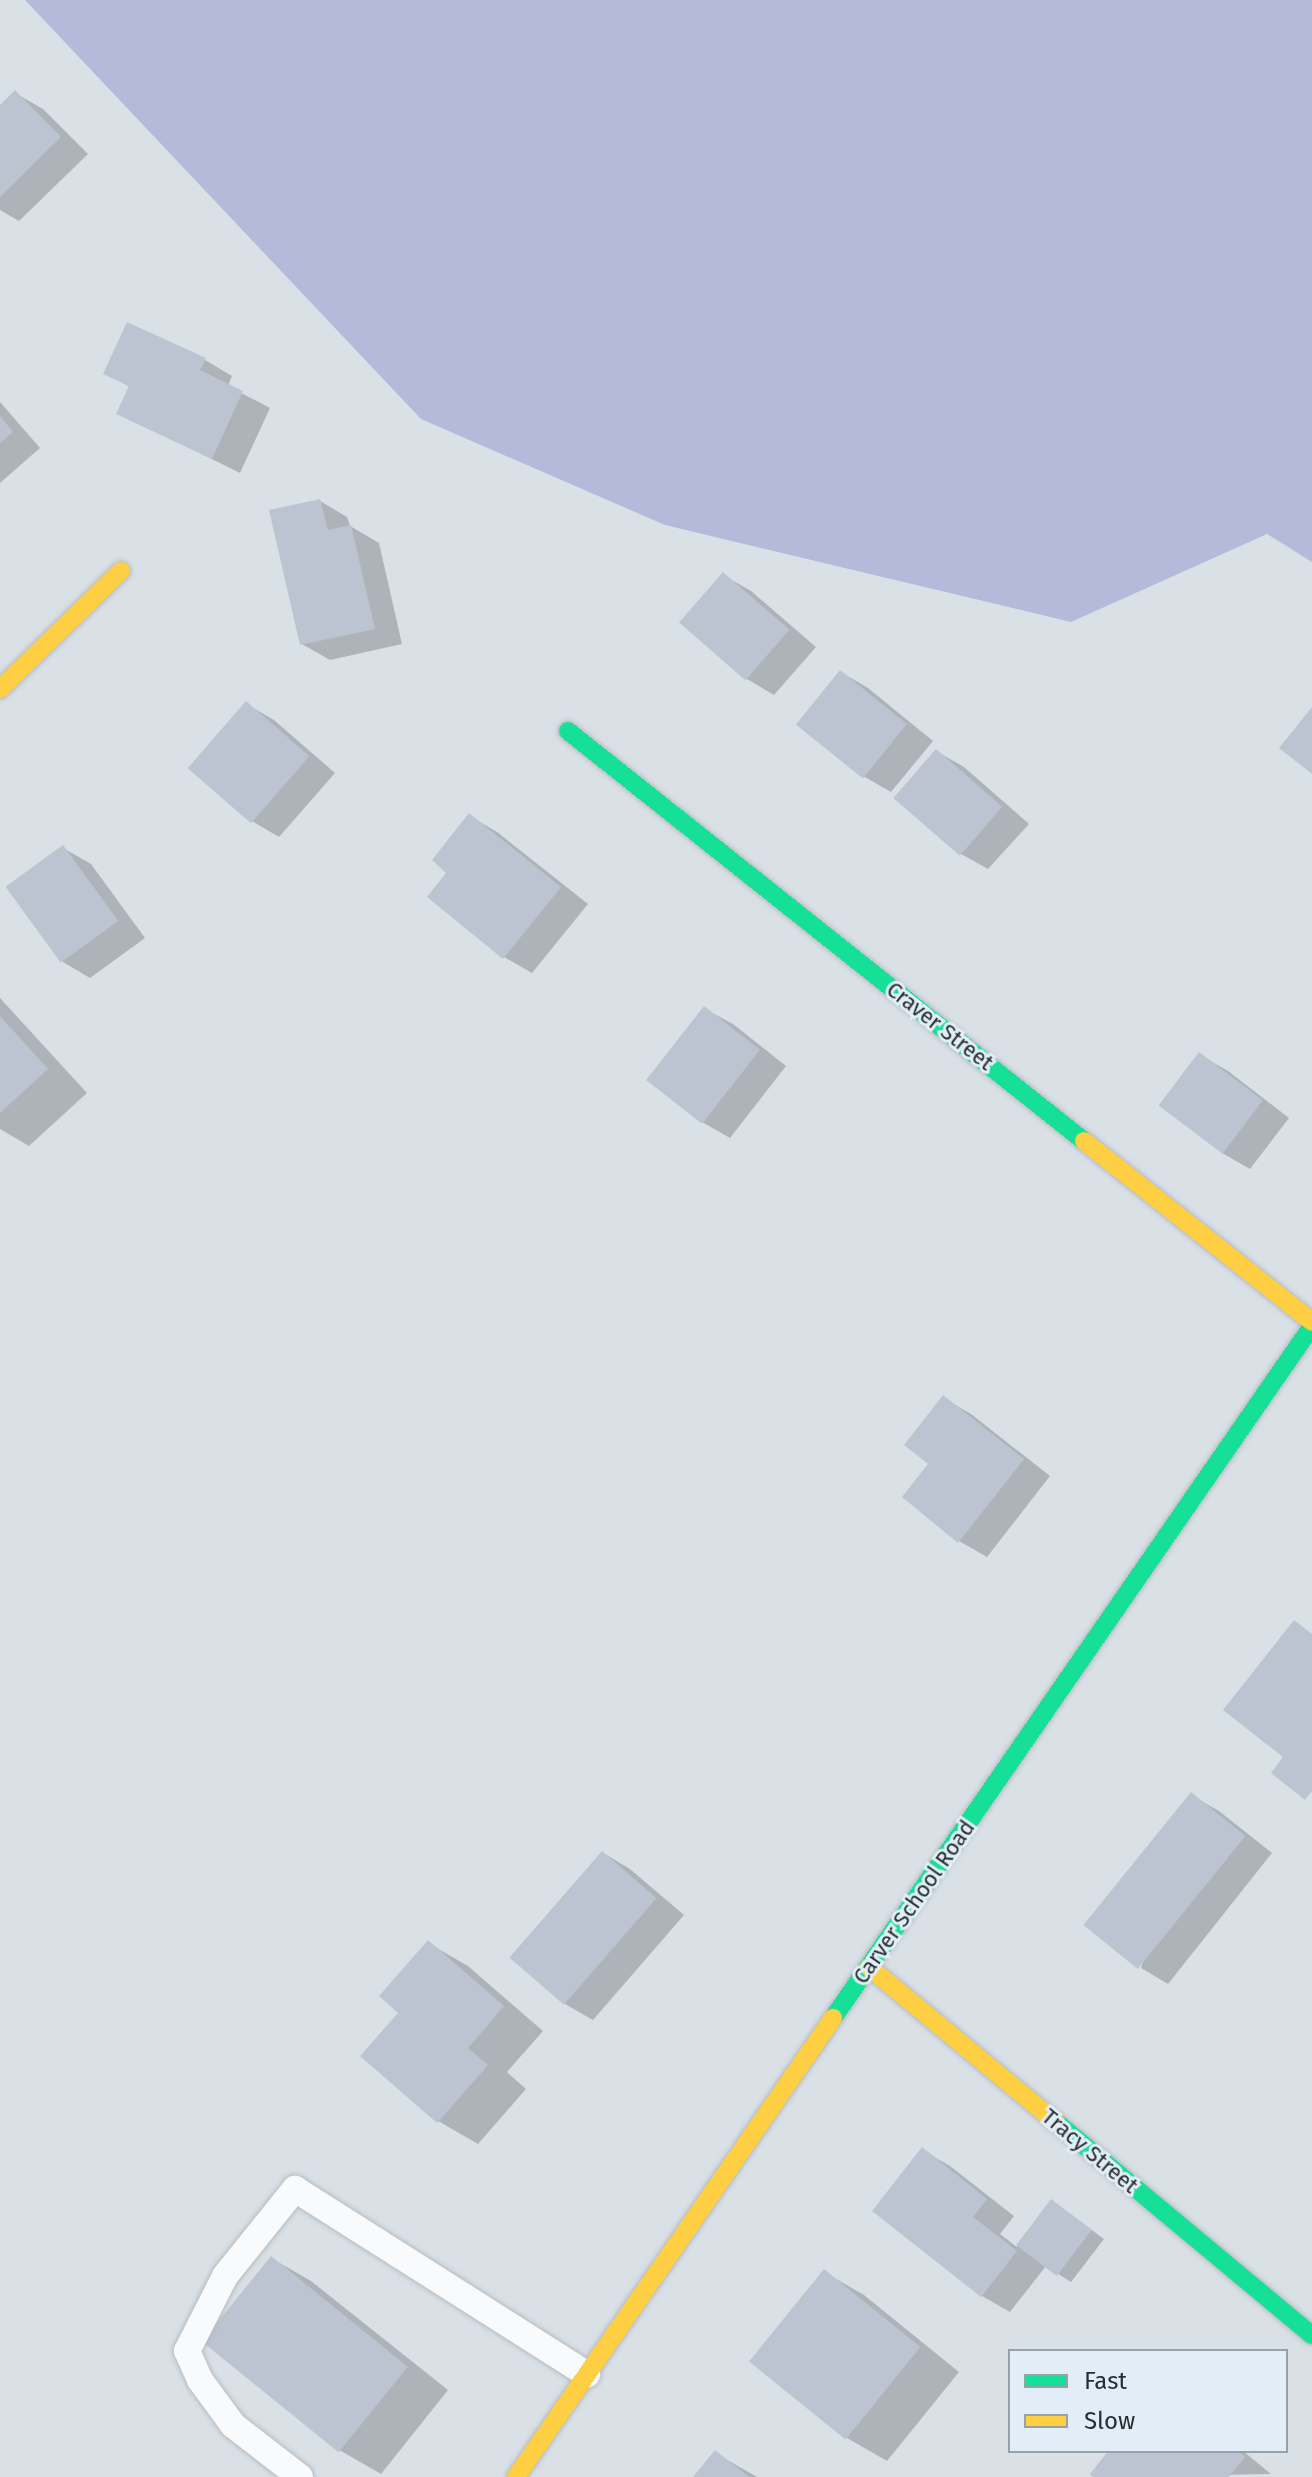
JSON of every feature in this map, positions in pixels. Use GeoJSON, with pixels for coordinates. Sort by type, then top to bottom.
{"type":"FeatureCollection","features":[{"type":"Feature","properties":{"kind":"street"},"geometry":{"type":"LineString","coordinates":[[0,689],[121,571]]}},
{"type":"Feature","properties":{"kind":"street","name":"Craver Street"},"geometry":{"type":"LineString","coordinates":[[568,731],[1312,1324]]}},
{"type":"Feature","properties":{"kind":"street","name":"Carver School Road"},"geometry":{"type":"LineString","coordinates":[[516,2477],[1312,1324]]}},
{"type":"Feature","properties":{"kind":"street","name":"Tracy Street"},"geometry":{"type":"LineString","coordinates":[[869,1967],[1312,2335]]}},
{"type":"Feature","properties":{"kind":"lane"},"geometry":{"type":"LineString","coordinates":[[300,2477],[233,2425],[200,2380],[187,2351],[225,2276],[295,2189],[587,2374]]}},
{"type":"Feature","properties":{"kind":"shaded area"},"geometry":{"type":"Polygon","coordinates":[[[25,0],[1312,0],[1312,562],[1267,534],[1071,622],[665,525],[421,419],[25,0]]]}},
{"type":"Feature","properties":{"kind":"building"},"geometry":{"type":"Polygon","coordinates":[[[15,90],[61,137],[0,197],[0,105],[15,90]]]}},
{"type":"Feature","properties":{"kind":"building"},"geometry":{"type":"Polygon","coordinates":[[[127,322],[206,358],[200,370],[243,391],[212,459],[116,414],[129,386],[103,374],[127,322]]]}},
{"type":"Feature","properties":{"kind":"building"},"geometry":{"type":"Polygon","coordinates":[[[0,416],[13,432],[0,443],[0,416]]]}},
{"type":"Feature","properties":{"kind":"building"},"geometry":{"type":"Polygon","coordinates":[[[320,499],[328,530],[351,525],[375,629],[300,645],[269,510],[320,499]]]}},
{"type":"Feature","properties":{"kind":"building"},"geometry":{"type":"Polygon","coordinates":[[[723,572],[789,630],[745,680],[679,623],[723,572]]]}},
{"type":"Feature","properties":{"kind":"building"},"geometry":{"type":"Polygon","coordinates":[[[840,670],[907,724],[863,779],[796,724],[840,670]]]}},
{"type":"Feature","properties":{"kind":"building"},"geometry":{"type":"Polygon","coordinates":[[[246,701],[309,756],[251,823],[188,768],[246,701]]]}},
{"type":"Feature","properties":{"kind":"building"},"geometry":{"type":"Polygon","coordinates":[[[1312,707],[1312,774],[1279,748],[1312,707]]]}},
{"type":"Feature","properties":{"kind":"building"},"geometry":{"type":"Polygon","coordinates":[[[936,749],[1002,807],[960,856],[893,798],[936,749]]]}},
{"type":"Feature","properties":{"kind":"building"},"geometry":{"type":"Polygon","coordinates":[[[469,813],[561,887],[503,959],[427,897],[446,873],[432,860],[469,813]]]}},
{"type":"Feature","properties":{"kind":"building"},"geometry":{"type":"Polygon","coordinates":[[[63,845],[118,921],[61,963],[6,887],[63,845]]]}},
{"type":"Feature","properties":{"kind":"building"},"geometry":{"type":"Polygon","coordinates":[[[704,1006],[760,1050],[702,1124],[646,1080],[704,1006]]]}},
{"type":"Feature","properties":{"kind":"building"},"geometry":{"type":"Polygon","coordinates":[[[0,1016],[48,1069],[0,1113],[0,1016]]]}},
{"type":"Feature","properties":{"kind":"building"},"geometry":{"type":"Polygon","coordinates":[[[1199,1052],[1263,1100],[1223,1154],[1159,1106],[1199,1052]]]}},
{"type":"Feature","properties":{"kind":"building"},"geometry":{"type":"Polygon","coordinates":[[[943,1395],[1024,1459],[958,1543],[902,1497],[928,1464],[904,1445],[943,1395]]]}},
{"type":"Feature","properties":{"kind":"building"},"geometry":{"type":"Polygon","coordinates":[[[1294,1620],[1312,1634],[1312,1791],[1305,1800],[1271,1773],[1283,1757],[1223,1710],[1294,1620]]]}},
{"type":"Feature","properties":{"kind":"building"},"geometry":{"type":"Polygon","coordinates":[[[1191,1792],[1245,1836],[1138,1969],[1083,1925],[1191,1792]]]}},
{"type":"Feature","properties":{"kind":"building"},"geometry":{"type":"Polygon","coordinates":[[[602,1851],[656,1898],[564,2005],[509,1957],[602,1851]]]}},
{"type":"Feature","properties":{"kind":"building"},"geometry":{"type":"Polygon","coordinates":[[[428,1940],[504,2006],[468,2048],[488,2065],[437,2123],[360,2056],[398,2013],[379,1996],[428,1940]]]}},
{"type":"Feature","properties":{"kind":"building"},"geometry":{"type":"Polygon","coordinates":[[[922,2147],[987,2199],[973,2217],[1017,2251],[981,2297],[872,2211],[922,2147]]]}},
{"type":"Feature","properties":{"kind":"building"},"geometry":{"type":"Polygon","coordinates":[[[1051,2199],[1092,2230],[1057,2276],[1016,2245],[1051,2199]]]}},
{"type":"Feature","properties":{"kind":"building"},"geometry":{"type":"Polygon","coordinates":[[[271,2256],[408,2367],[339,2452],[202,2341],[271,2256]]]}},
{"type":"Feature","properties":{"kind":"building"},"geometry":{"type":"Polygon","coordinates":[[[824,2269],[920,2347],[845,2440],[749,2361],[824,2269]]]}},
{"type":"Feature","properties":{"kind":"building"},"geometry":{"type":"Polygon","coordinates":[[[715,2450],[749,2477],[693,2477],[715,2450]]]}},
{"type":"Feature","properties":{"kind":"building"},"geometry":{"type":"Polygon","coordinates":[[[1106,2453],[1240,2453],[1245,2457],[1229,2477],[1093,2477],[1090,2474],[1106,2453]]]}},
{"type":"Feature","properties":{"kind":"traffic: fast"},"geometry":{"type":"LineString","coordinates":[[568,731],[1084,1141]]}},
{"type":"Feature","properties":{"kind":"traffic: fast"},"geometry":{"type":"LineString","coordinates":[[833,2018],[1312,1326]]}},
{"type":"Feature","properties":{"kind":"traffic: fast"},"geometry":{"type":"LineString","coordinates":[[1056,2122],[1312,2335]]}},
{"type":"Feature","properties":{"kind":"traffic: slow"},"geometry":{"type":"LineString","coordinates":[[0,689],[121,571]]}},
{"type":"Feature","properties":{"kind":"traffic: slow"},"geometry":{"type":"LineString","coordinates":[[1084,1141],[1312,1322]]}},
{"type":"Feature","properties":{"kind":"traffic: slow"},"geometry":{"type":"LineString","coordinates":[[869,1967],[1056,2122]]}},
{"type":"Feature","properties":{"kind":"traffic: slow"},"geometry":{"type":"LineString","coordinates":[[516,2477],[833,2018]]}}]}
